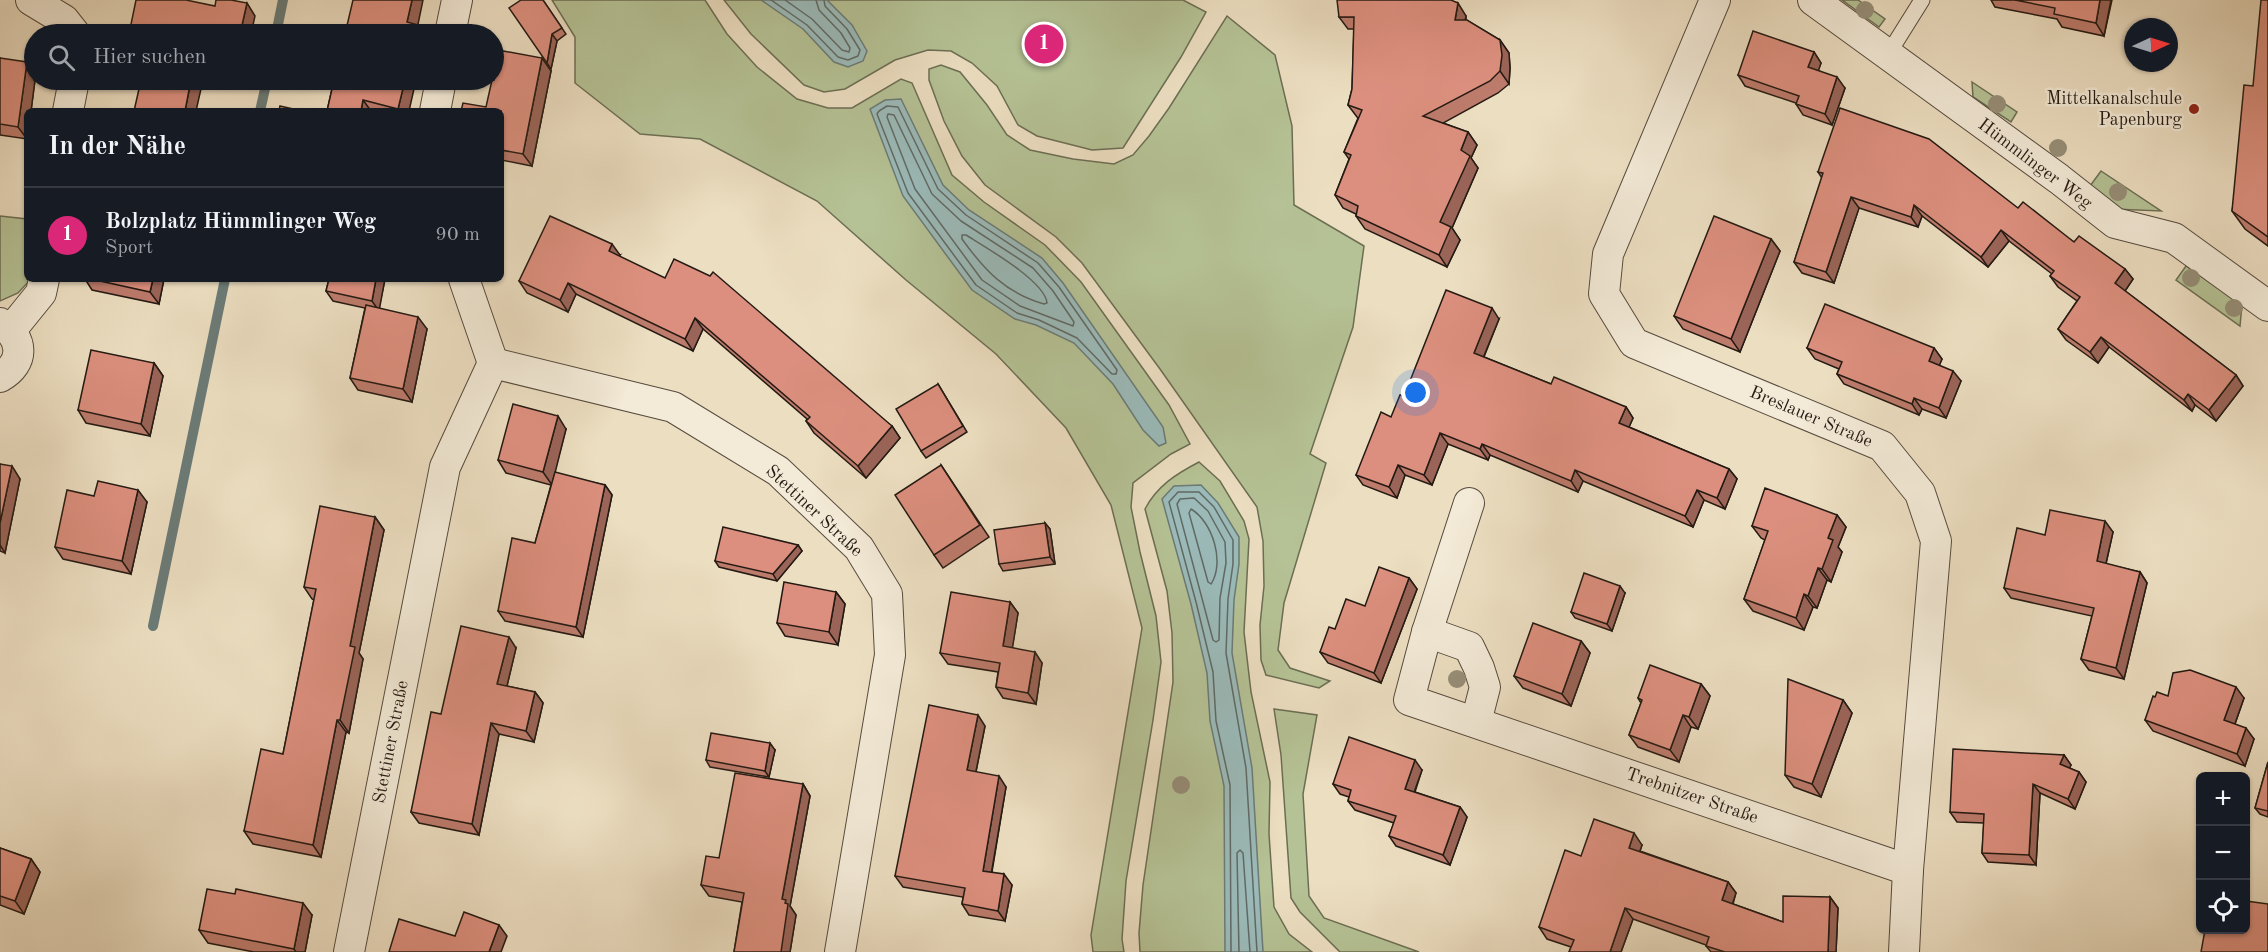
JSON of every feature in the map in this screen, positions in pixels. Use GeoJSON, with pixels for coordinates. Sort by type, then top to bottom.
{"type":"FeatureCollection","features":[{"type":"Feature","properties":{"kind":"street"},"geometry":{"type":"LineString","coordinates":[[31,0],[67,24]]}},
{"type":"Feature","properties":{"kind":"street"},"geometry":{"type":"LineString","coordinates":[[452,24],[457,0]]}},
{"type":"Feature","properties":{"kind":"street","name":"Breslauer Straße"},"geometry":{"type":"LineString","coordinates":[[1715,0],[1608,254],[1605,294],[1634,343],[1882,446],[1920,493],[1936,542],[1908,870],[1904,952]]}},
{"type":"Feature","properties":{"kind":"street","name":"Hümmlinger Weg"},"geometry":{"type":"LineString","coordinates":[[1813,0],[2059,179],[2115,224],[2174,238],[2268,306]]}},
{"type":"Feature","properties":{"kind":"street"},"geometry":{"type":"LineString","coordinates":[[69,108],[72,90]]}},
{"type":"Feature","properties":{"kind":"street"},"geometry":{"type":"LineString","coordinates":[[436,108],[439,90]]}},
{"type":"Feature","properties":{"kind":"street"},"geometry":{"type":"LineString","coordinates":[[0,377],[10,372],[18,358],[18,343],[5,327],[41,293],[43,282]]}},
{"type":"Feature","properties":{"kind":"street"},"geometry":{"type":"LineString","coordinates":[[465,282],[493,363]]}},
{"type":"Feature","properties":{"kind":"street","name":"Stettiner Straße"},"geometry":{"type":"LineString","coordinates":[[350,952],[445,467],[493,363],[673,407],[777,471],[859,548],[865,557],[887,594],[890,656],[847,951]]}},
{"type":"Feature","properties":{"kind":"street","name":"Trebnitzer Straße"},"geometry":{"type":"LineString","coordinates":[[1469,503],[1427,632],[1409,700],[1908,870]]}},
{"type":"Feature","properties":{"kind":"street"},"geometry":{"type":"LineString","coordinates":[[1427,632],[1468,647],[1479,668],[1485,687],[1476,722]]}},
{"type":"Feature","properties":{"kind":"lane"},"geometry":{"type":"LineString","coordinates":[[1887,56],[1922,0]]}},
{"type":"Feature","properties":{"kind":"green space"},"geometry":{"type":"Polygon","coordinates":[[[552,0],[705,0],[727,34],[757,67],[797,99],[828,108],[852,108],[901,79],[912,83],[952,175],[984,202],[1045,245],[1081,282],[1169,405],[1190,444],[1171,454],[1133,483],[1131,507],[1156,616],[1161,662],[1126,881],[1122,939],[1124,952],[1093,952],[1091,935],[1142,628],[1111,505],[1066,428],[996,354],[906,280],[817,201],[700,139],[640,134],[575,83],[575,37],[552,0]]]}},
{"type":"Feature","properties":{"kind":"green space"},"geometry":{"type":"Polygon","coordinates":[[[724,0],[1183,0],[1206,12],[1181,57],[1123,148],[1092,150],[1037,136],[1018,125],[997,86],[972,63],[951,51],[928,50],[895,60],[845,89],[824,92],[804,85],[751,34],[724,0]]]}},
{"type":"Feature","properties":{"kind":"green space"},"geometry":{"type":"Polygon","coordinates":[[[1842,0],[1858,0],[1885,19],[1879,27],[1842,0]]]}},
{"type":"Feature","properties":{"kind":"green space"},"geometry":{"type":"Polygon","coordinates":[[[1227,16],[1275,55],[1292,126],[1294,205],[1364,246],[1353,327],[1310,454],[1326,463],[1284,603],[1278,650],[1290,668],[1330,681],[1319,688],[1266,675],[1261,660],[1263,541],[1257,507],[1082,263],[1056,237],[985,185],[962,156],[944,121],[929,80],[929,69],[941,65],[960,72],[987,105],[1007,135],[1030,150],[1073,159],[1114,164],[1133,155],[1149,136],[1227,16]]]}},
{"type":"Feature","properties":{"kind":"green space"},"geometry":{"type":"Polygon","coordinates":[[[1972,82],[2017,112],[2011,122],[1973,97],[1972,82]]]}},
{"type":"Feature","properties":{"kind":"green space"},"geometry":{"type":"Polygon","coordinates":[[[2101,171],[2161,211],[2112,209],[2087,190],[2101,171]]]}},
{"type":"Feature","properties":{"kind":"green space"},"geometry":{"type":"Polygon","coordinates":[[[0,216],[24,219],[24,282],[28,282],[18,293],[0,301],[0,216]]]}},
{"type":"Feature","properties":{"kind":"green space"},"geometry":{"type":"Polygon","coordinates":[[[2186,266],[2242,304],[2240,326],[2176,280],[2186,266]]]}},
{"type":"Feature","properties":{"kind":"green space"},"geometry":{"type":"Polygon","coordinates":[[[1199,462],[1220,481],[1244,521],[1249,539],[1244,632],[1251,692],[1270,782],[1269,834],[1274,907],[1289,934],[1312,952],[1140,952],[1139,933],[1143,885],[1173,682],[1172,633],[1167,591],[1145,509],[1168,481],[1199,462]]]}},
{"type":"Feature","properties":{"kind":"green space"},"geometry":{"type":"Polygon","coordinates":[[[1274,709],[1317,715],[1303,794],[1309,896],[1324,918],[1419,952],[1340,952],[1300,912],[1291,898],[1281,755],[1274,709]]]}},
{"type":"Feature","properties":{"kind":"water"},"geometry":{"type":"Polygon","coordinates":[[[761,0],[827,0],[852,25],[867,51],[863,61],[848,67],[834,62],[803,29],[761,0]]]}},
{"type":"Feature","properties":{"kind":"water"},"geometry":{"type":"Polygon","coordinates":[[[901,99],[943,185],[969,210],[1042,258],[1063,283],[1163,427],[1166,443],[1159,446],[1143,430],[1113,384],[1074,343],[1036,325],[1015,319],[972,290],[903,196],[870,109],[885,100],[901,99]]]}},
{"type":"Feature","properties":{"kind":"water"},"geometry":{"type":"Polygon","coordinates":[[[1201,485],[1218,503],[1239,537],[1232,653],[1252,768],[1263,952],[1225,952],[1224,786],[1210,721],[1207,673],[1162,499],[1174,486],[1201,485]]]}},
{"type":"Feature","properties":{"kind":"building"},"geometry":{"type":"Polygon","coordinates":[[[136,0],[186,0],[215,6],[216,0],[247,3],[242,24],[131,24],[136,0]]]}},
{"type":"Feature","properties":{"kind":"building"},"geometry":{"type":"Polygon","coordinates":[[[353,0],[412,0],[407,22],[414,24],[347,24],[353,0]]]}},
{"type":"Feature","properties":{"kind":"building"},"geometry":{"type":"Polygon","coordinates":[[[521,0],[543,0],[562,28],[552,34],[547,63],[509,8],[521,0]]]}},
{"type":"Feature","properties":{"kind":"building"},"geometry":{"type":"Polygon","coordinates":[[[1337,0],[1451,0],[1458,3],[1455,20],[1467,20],[1500,40],[1502,55],[1500,71],[1490,81],[1423,116],[1468,132],[1461,150],[1470,156],[1440,222],[1451,227],[1439,255],[1356,216],[1358,206],[1335,195],[1351,155],[1344,152],[1362,110],[1348,105],[1352,89],[1354,17],[1339,17],[1337,0]]]}},
{"type":"Feature","properties":{"kind":"building"},"geometry":{"type":"Polygon","coordinates":[[[2015,0],[2100,0],[2096,23],[2054,14],[2055,8],[2015,0]]]}},
{"type":"Feature","properties":{"kind":"building"},"geometry":{"type":"Polygon","coordinates":[[[2261,0],[2268,0],[2268,237],[2232,211],[2244,85],[2253,86],[2261,0]]]}},
{"type":"Feature","properties":{"kind":"building"},"geometry":{"type":"Polygon","coordinates":[[[1753,31],[1814,52],[1808,67],[1837,77],[1825,114],[1796,104],[1799,96],[1738,75],[1753,31]]]}},
{"type":"Feature","properties":{"kind":"building"},"geometry":{"type":"Polygon","coordinates":[[[504,51],[542,58],[523,154],[504,151],[504,108],[462,108],[463,103],[486,107],[490,90],[504,90],[504,51]]]}},
{"type":"Feature","properties":{"kind":"building"},"geometry":{"type":"Polygon","coordinates":[[[0,58],[24,62],[24,84],[18,127],[0,124],[0,58]]]}},
{"type":"Feature","properties":{"kind":"building"},"geometry":{"type":"Polygon","coordinates":[[[139,90],[189,90],[186,108],[135,108],[139,90]]]}},
{"type":"Feature","properties":{"kind":"building"},"geometry":{"type":"Polygon","coordinates":[[[332,90],[403,90],[398,108],[363,100],[362,108],[328,108],[332,90]]]}},
{"type":"Feature","properties":{"kind":"building"},"geometry":{"type":"Polygon","coordinates":[[[1840,108],[1929,139],[2018,208],[2023,202],[2074,242],[2079,236],[2125,269],[2115,283],[2236,375],[2209,410],[2188,394],[2184,400],[2101,337],[2090,352],[2058,329],[2080,297],[2050,276],[2054,271],[2001,230],[1981,257],[1914,205],[1911,217],[1851,197],[1826,272],[1794,262],[1823,173],[1818,172],[1840,108]]]}},
{"type":"Feature","properties":{"kind":"building"},"geometry":{"type":"Polygon","coordinates":[[[550,216],[612,244],[609,251],[665,278],[674,259],[710,276],[713,272],[892,426],[858,466],[806,421],[810,417],[695,318],[685,339],[568,283],[560,300],[519,281],[550,216]]]}},
{"type":"Feature","properties":{"kind":"building"},"geometry":{"type":"Polygon","coordinates":[[[1714,216],[1771,239],[1731,339],[1674,316],[1714,216]]]}},
{"type":"Feature","properties":{"kind":"building"},"geometry":{"type":"Polygon","coordinates":[[[105,282],[152,282],[150,292],[105,282]]]}},
{"type":"Feature","properties":{"kind":"building"},"geometry":{"type":"Polygon","coordinates":[[[328,282],[375,282],[372,301],[326,291],[328,282]]]}},
{"type":"Feature","properties":{"kind":"building"},"geometry":{"type":"Polygon","coordinates":[[[1446,290],[1492,308],[1474,353],[1551,384],[1554,377],[1626,407],[1619,423],[1729,469],[1717,498],[1697,490],[1685,516],[1575,470],[1571,481],[1482,444],[1480,449],[1440,433],[1424,475],[1398,465],[1389,487],[1356,475],[1381,412],[1391,417],[1400,395],[1404,396],[1446,290]]]}},
{"type":"Feature","properties":{"kind":"building"},"geometry":{"type":"Polygon","coordinates":[[[1825,304],[1934,348],[1929,361],[1953,371],[1939,408],[1914,398],[1912,404],[1837,374],[1842,362],[1807,348],[1825,304]]]}},
{"type":"Feature","properties":{"kind":"building"},"geometry":{"type":"Polygon","coordinates":[[[366,305],[418,317],[403,389],[350,378],[366,305]]]}},
{"type":"Feature","properties":{"kind":"building"},"geometry":{"type":"Polygon","coordinates":[[[91,350],[154,363],[141,424],[78,410],[91,350]]]}},
{"type":"Feature","properties":{"kind":"building"},"geometry":{"type":"Polygon","coordinates":[[[938,384],[963,426],[921,451],[896,409],[938,384]]]}},
{"type":"Feature","properties":{"kind":"building"},"geometry":{"type":"Polygon","coordinates":[[[513,404],[558,416],[543,472],[498,460],[513,404]]]}},
{"type":"Feature","properties":{"kind":"building"},"geometry":{"type":"Polygon","coordinates":[[[0,464],[12,466],[0,523],[0,464]]]}},
{"type":"Feature","properties":{"kind":"building"},"geometry":{"type":"Polygon","coordinates":[[[941,465],[980,525],[934,555],[895,495],[941,465]]]}},
{"type":"Feature","properties":{"kind":"building"},"geometry":{"type":"Polygon","coordinates":[[[555,472],[605,485],[576,627],[498,611],[512,538],[535,543],[555,472]]]}},
{"type":"Feature","properties":{"kind":"building"},"geometry":{"type":"Polygon","coordinates":[[[98,481],[138,490],[122,561],[55,547],[67,490],[94,496],[98,481]]]}},
{"type":"Feature","properties":{"kind":"building"},"geometry":{"type":"Polygon","coordinates":[[[1765,488],[1837,515],[1828,538],[1833,540],[1822,569],[1818,568],[1808,596],[1804,594],[1796,618],[1744,599],[1768,531],[1752,526],[1765,488]]]}},
{"type":"Feature","properties":{"kind":"building"},"geometry":{"type":"Polygon","coordinates":[[[320,506],[375,517],[350,646],[355,647],[340,720],[337,720],[313,845],[244,831],[261,749],[283,754],[316,589],[304,587],[320,506]]]}},
{"type":"Feature","properties":{"kind":"building"},"geometry":{"type":"Polygon","coordinates":[[[2050,510],[2105,521],[2097,561],[2140,572],[2116,668],[2081,659],[2094,608],[2004,588],[2017,528],[2045,535],[2050,510]]]}},
{"type":"Feature","properties":{"kind":"building"},"geometry":{"type":"Polygon","coordinates":[[[1045,523],[1050,557],[999,564],[994,530],[1045,523]]]}},
{"type":"Feature","properties":{"kind":"building"},"geometry":{"type":"Polygon","coordinates":[[[723,527],[798,545],[773,574],[715,561],[723,527]]]}},
{"type":"Feature","properties":{"kind":"building"},"geometry":{"type":"Polygon","coordinates":[[[1379,567],[1409,578],[1374,673],[1320,652],[1329,627],[1335,629],[1346,599],[1365,606],[1379,567]]]}},
{"type":"Feature","properties":{"kind":"building"},"geometry":{"type":"Polygon","coordinates":[[[1584,573],[1620,586],[1607,624],[1571,612],[1584,573]]]}},
{"type":"Feature","properties":{"kind":"building"},"geometry":{"type":"Polygon","coordinates":[[[784,582],[836,592],[829,632],[777,623],[784,582]]]}},
{"type":"Feature","properties":{"kind":"building"},"geometry":{"type":"Polygon","coordinates":[[[951,592],[1010,602],[1003,646],[1035,652],[1028,693],[996,687],[1000,663],[940,653],[951,592]]]}},
{"type":"Feature","properties":{"kind":"building"},"geometry":{"type":"Polygon","coordinates":[[[1533,623],[1581,641],[1562,694],[1514,676],[1533,623]]]}},
{"type":"Feature","properties":{"kind":"building"},"geometry":{"type":"Polygon","coordinates":[[[461,626],[509,637],[497,684],[535,692],[526,731],[491,723],[472,824],[411,812],[431,712],[441,714],[461,626]]]}},
{"type":"Feature","properties":{"kind":"building"},"geometry":{"type":"Polygon","coordinates":[[[1650,665],[1701,684],[1689,717],[1683,715],[1670,750],[1629,735],[1642,700],[1638,698],[1650,665]]]}},
{"type":"Feature","properties":{"kind":"building"},"geometry":{"type":"Polygon","coordinates":[[[2190,670],[2236,687],[2224,720],[2246,728],[2237,754],[2145,720],[2153,696],[2155,697],[2157,692],[2168,696],[2173,673],[2190,670]]]}},
{"type":"Feature","properties":{"kind":"building"},"geometry":{"type":"Polygon","coordinates":[[[1788,679],[1843,700],[1812,784],[1785,775],[1788,679]]]}},
{"type":"Feature","properties":{"kind":"building"},"geometry":{"type":"Polygon","coordinates":[[[929,705],[978,715],[967,770],[999,776],[983,871],[1004,874],[998,911],[962,904],[965,888],[895,876],[929,705]]]}},
{"type":"Feature","properties":{"kind":"building"},"geometry":{"type":"Polygon","coordinates":[[[711,733],[770,743],[765,771],[706,760],[711,733]]]}},
{"type":"Feature","properties":{"kind":"building"},"geometry":{"type":"Polygon","coordinates":[[[1349,737],[1415,760],[1405,789],[1460,807],[1443,855],[1389,836],[1396,816],[1348,801],[1351,790],[1333,784],[1349,737]]]}},
{"type":"Feature","properties":{"kind":"building"},"geometry":{"type":"Polygon","coordinates":[[[1953,749],[2064,755],[2060,764],[2079,772],[2068,799],[2033,784],[2029,855],[1982,853],[1984,814],[1950,812],[1953,749]]]}},
{"type":"Feature","properties":{"kind":"building"},"geometry":{"type":"Polygon","coordinates":[[[2268,762],[2268,811],[2255,808],[2268,762]]]}},
{"type":"Feature","properties":{"kind":"building"},"geometry":{"type":"Polygon","coordinates":[[[735,773],[803,784],[782,899],[788,904],[781,952],[734,952],[744,893],[701,885],[706,856],[719,858],[735,773]]]}},
{"type":"Feature","properties":{"kind":"building"},"geometry":{"type":"Polygon","coordinates":[[[1594,819],[1634,833],[1629,848],[1728,882],[1722,900],[1783,922],[1783,896],[1830,897],[1828,952],[1725,952],[1706,946],[1709,937],[1625,908],[1610,952],[1569,952],[1574,940],[1539,927],[1565,850],[1581,856],[1594,819]]]}},
{"type":"Feature","properties":{"kind":"building"},"geometry":{"type":"Polygon","coordinates":[[[0,848],[31,859],[15,901],[0,896],[0,848]]]}},
{"type":"Feature","properties":{"kind":"building"},"geometry":{"type":"Polygon","coordinates":[[[207,889],[235,894],[236,889],[303,903],[294,949],[199,930],[207,889]]]}},
{"type":"Feature","properties":{"kind":"building"},"geometry":{"type":"Polygon","coordinates":[[[2250,902],[2268,904],[2268,952],[2201,952],[2204,934],[2250,934],[2250,902]]]}},
{"type":"Feature","properties":{"kind":"building"},"geometry":{"type":"Polygon","coordinates":[[[464,912],[499,925],[489,952],[389,952],[399,919],[455,936],[464,912]]]}},
{"type":"Feature","properties":{"kind":"waterway"},"geometry":{"type":"LineString","coordinates":[[278,24],[283,0]]}},
{"type":"Feature","properties":{"kind":"waterway"},"geometry":{"type":"LineString","coordinates":[[261,108],[265,90]]}},
{"type":"Feature","properties":{"kind":"waterway"},"geometry":{"type":"LineString","coordinates":[[153,626],[224,282]]}},
{"type":"Feature","properties":{"kind":"place","name":"Bolzplatz Hümmlinger Weg"},"geometry":{"type":"Point","coordinates":[1044,44]}},
{"type":"Feature","properties":{"kind":"place","name":"Mittelkanalschule Papenburg"},"geometry":{"type":"Point","coordinates":[2194,109]}}]}
